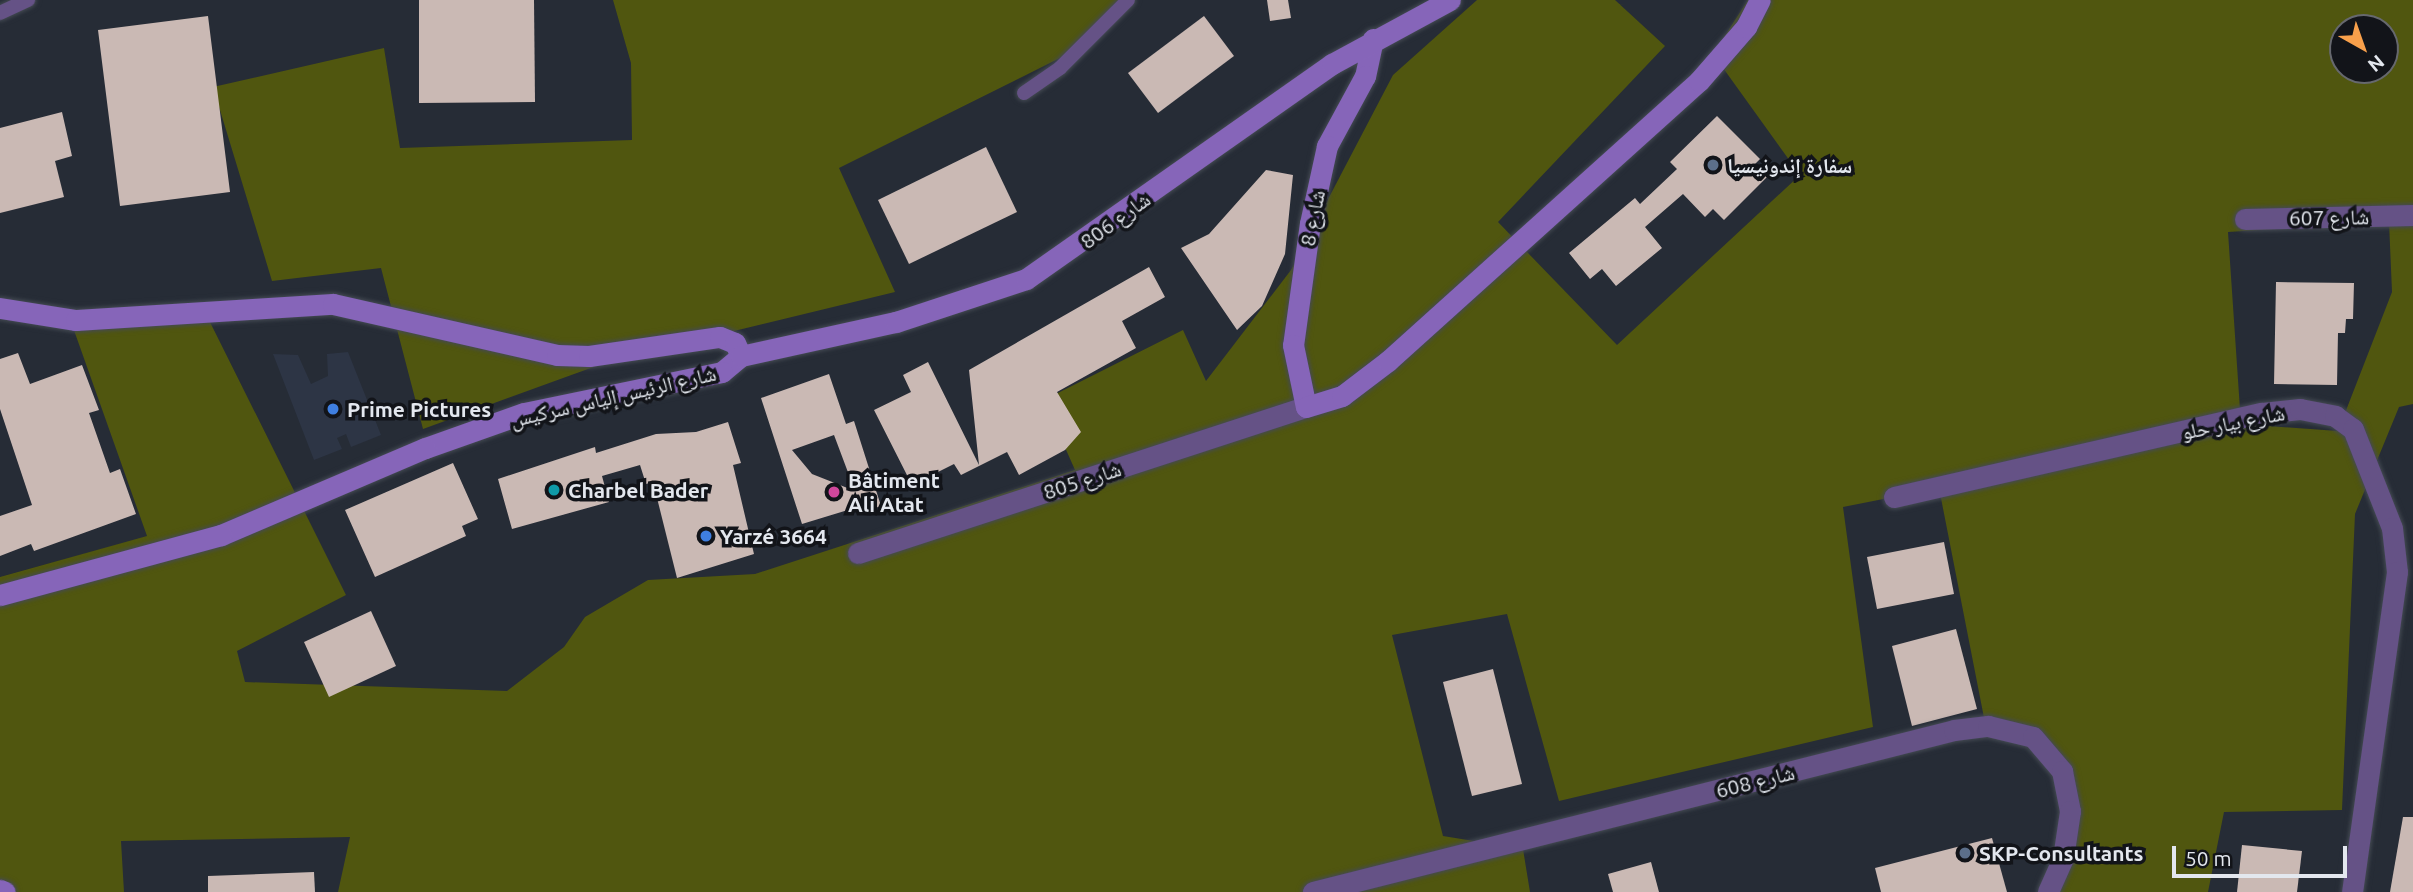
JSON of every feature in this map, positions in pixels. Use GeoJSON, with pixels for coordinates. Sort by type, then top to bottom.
{"type":"FeatureCollection","features":[{"type":"Feature","properties":{"kind":"street","name":"شارع 806"},"geometry":{"type":"LineString","coordinates":[[741,356],[908,318],[1026,279],[1373,39],[1450,0]]}},
{"type":"Feature","properties":{"kind":"street"},"geometry":{"type":"LineString","coordinates":[[1306,407],[1342,396],[1388,360],[1699,81],[1746,27],[1760,0]]}},
{"type":"Feature","properties":{"kind":"street","name":"شارع 8"},"geometry":{"type":"LineString","coordinates":[[1306,407],[1293,345],[1308,236],[1326,146],[1366,76],[1373,39]]}},
{"type":"Feature","properties":{"kind":"street","name":"شارع 607"},"geometry":{"type":"LineString","coordinates":[[2245,219],[2413,215]]}},
{"type":"Feature","properties":{"kind":"street","name":"شارع الرئيس إلياس سركيس"},"geometry":{"type":"LineString","coordinates":[[0,308],[76,320],[333,304],[557,355],[589,356],[720,337],[735,343],[741,356],[722,372],[524,413],[425,448],[221,535],[0,595]]}},
{"type":"Feature","properties":{"kind":"street","name":"شارع 805"},"geometry":{"type":"LineString","coordinates":[[858,552],[1306,407]]}},
{"type":"Feature","properties":{"kind":"street","name":"شارع بيار حلو"},"geometry":{"type":"LineString","coordinates":[[1894,497],[2262,413],[2312,412],[2335,416],[2353,429],[2392,528],[2398,572],[2352,892]]}},
{"type":"Feature","properties":{"kind":"street","name":"شارع 608"},"geometry":{"type":"LineString","coordinates":[[1313,892],[1954,730],[1988,726],[2032,737],[2062,771],[2070,811],[2063,858],[2048,892]]}},
{"type":"Feature","properties":{"kind":"lane"},"geometry":{"type":"LineString","coordinates":[[0,13],[27,0]]}},
{"type":"Feature","properties":{"kind":"lane"},"geometry":{"type":"LineString","coordinates":[[1024,93],[1060,68],[1128,0]]}},
{"type":"Feature","properties":{"kind":"shaded area","name":"Prime Pictures"},"geometry":{"type":"Polygon","coordinates":[[[348,352],[381,435],[351,447],[346,434],[337,438],[342,449],[314,460],[273,354],[298,355],[311,384],[328,376],[327,354],[348,352]]]}},
{"type":"Feature","properties":{"kind":"green space"},"geometry":{"type":"Polygon","coordinates":[[[613,0],[1128,0],[1070,53],[839,168],[895,292],[610,361],[423,429],[381,268],[272,281],[213,87],[384,48],[400,148],[632,140],[631,63],[613,0]]]}},
{"type":"Feature","properties":{"kind":"green space"},"geometry":{"type":"Polygon","coordinates":[[[1477,0],[1615,0],[1665,46],[1498,222],[1617,345],[1800,175],[1713,54],[1748,0],[2413,0],[2413,404],[2399,407],[2355,514],[2342,810],[2224,812],[2208,892],[2048,892],[2078,831],[2076,812],[2050,763],[2021,742],[1987,733],[1939,488],[1843,507],[1873,727],[1559,801],[1507,614],[1392,635],[1443,836],[1523,849],[1530,892],[338,892],[350,837],[121,841],[124,892],[0,892],[0,577],[147,536],[70,319],[202,306],[346,595],[237,651],[245,682],[507,691],[564,647],[585,617],[648,580],[755,574],[1075,470],[1044,400],[1183,330],[1206,381],[1291,270],[1393,75],[1477,0]],[[2389,222],[2228,232],[2241,424],[2338,431],[2392,292],[2389,222]]]}},
{"type":"Feature","properties":{"kind":"building"},"geometry":{"type":"Polygon","coordinates":[[[419,0],[534,0],[535,102],[419,103],[419,0]]]}},
{"type":"Feature","properties":{"kind":"building"},"geometry":{"type":"Polygon","coordinates":[[[1267,0],[1288,0],[1291,18],[1270,21],[1267,0]]]}},
{"type":"Feature","properties":{"kind":"building"},"geometry":{"type":"Polygon","coordinates":[[[208,16],[230,192],[120,206],[98,30],[208,16]]]}},
{"type":"Feature","properties":{"kind":"building"},"geometry":{"type":"Polygon","coordinates":[[[1204,16],[1234,56],[1158,113],[1128,73],[1204,16]]]}},
{"type":"Feature","properties":{"kind":"building"},"geometry":{"type":"Polygon","coordinates":[[[62,112],[72,156],[55,161],[64,197],[0,213],[0,128],[62,112]]]}},
{"type":"Feature","properties":{"kind":"building"},"geometry":{"type":"Polygon","coordinates":[[[1717,116],[1760,159],[1754,165],[1767,177],[1724,220],[1713,209],[1705,217],[1683,194],[1645,227],[1662,248],[1616,286],[1602,269],[1590,279],[1569,253],[1635,198],[1640,204],[1677,169],[1670,162],[1717,116]]]}},
{"type":"Feature","properties":{"kind":"building"},"geometry":{"type":"Polygon","coordinates":[[[986,147],[1017,212],[909,264],[878,200],[986,147]]]}},
{"type":"Feature","properties":{"kind":"building"},"geometry":{"type":"Polygon","coordinates":[[[1266,170],[1293,175],[1285,254],[1262,306],[1237,330],[1181,248],[1209,234],[1266,170]]]}},
{"type":"Feature","properties":{"kind":"building"},"geometry":{"type":"Polygon","coordinates":[[[1149,267],[1165,297],[1122,321],[1136,348],[1057,392],[1081,432],[1065,450],[1019,475],[1007,452],[961,475],[954,464],[912,485],[874,410],[911,392],[903,375],[928,362],[979,465],[969,370],[1149,267]]]}},
{"type":"Feature","properties":{"kind":"building"},"geometry":{"type":"Polygon","coordinates":[[[2276,282],[2354,283],[2353,319],[2346,319],[2345,333],[2338,333],[2337,385],[2274,384],[2276,282]]]}},
{"type":"Feature","properties":{"kind":"building"},"geometry":{"type":"Polygon","coordinates":[[[18,353],[30,384],[82,365],[99,410],[89,413],[110,473],[120,469],[136,514],[34,551],[31,544],[0,556],[0,516],[32,505],[0,409],[0,359],[18,353]]]}},
{"type":"Feature","properties":{"kind":"building"},"geometry":{"type":"Polygon","coordinates":[[[829,374],[846,424],[854,421],[881,506],[863,512],[861,506],[802,524],[761,398],[829,374]],[[834,435],[792,450],[812,474],[855,491],[834,435]]]}},
{"type":"Feature","properties":{"kind":"building"},"geometry":{"type":"Polygon","coordinates":[[[728,422],[741,463],[733,465],[754,554],[677,578],[653,482],[646,484],[640,465],[602,476],[609,502],[512,529],[498,479],[595,447],[596,453],[656,434],[696,432],[728,422]]]}},
{"type":"Feature","properties":{"kind":"building"},"geometry":{"type":"Polygon","coordinates":[[[453,463],[478,519],[462,526],[466,536],[375,577],[345,510],[453,463]]]}},
{"type":"Feature","properties":{"kind":"building"},"geometry":{"type":"Polygon","coordinates":[[[1944,542],[1954,594],[1877,609],[1867,557],[1944,542]]]}},
{"type":"Feature","properties":{"kind":"building"},"geometry":{"type":"Polygon","coordinates":[[[371,611],[396,666],[329,697],[304,642],[371,611]]]}},
{"type":"Feature","properties":{"kind":"building"},"geometry":{"type":"Polygon","coordinates":[[[1956,629],[1977,709],[1912,726],[1892,646],[1956,629]]]}},
{"type":"Feature","properties":{"kind":"building"},"geometry":{"type":"Polygon","coordinates":[[[1493,669],[1522,784],[1472,796],[1443,682],[1493,669]]]}},
{"type":"Feature","properties":{"kind":"building"},"geometry":{"type":"Polygon","coordinates":[[[2403,817],[2413,817],[2413,892],[2390,892],[2403,817]]]}},
{"type":"Feature","properties":{"kind":"building","name":"SKP-Consultants"},"geometry":{"type":"Polygon","coordinates":[[[1992,838],[2007,892],[1881,892],[1875,868],[1992,838]]]}},
{"type":"Feature","properties":{"kind":"building"},"geometry":{"type":"Polygon","coordinates":[[[2242,845],[2302,851],[2297,892],[2237,892],[2242,845]]]}},
{"type":"Feature","properties":{"kind":"building"},"geometry":{"type":"Polygon","coordinates":[[[1651,862],[1659,892],[1613,892],[1608,874],[1651,862]]]}},
{"type":"Feature","properties":{"kind":"building"},"geometry":{"type":"Polygon","coordinates":[[[314,872],[315,892],[208,892],[208,876],[314,872]]]}},
{"type":"Feature","properties":{"kind":"place","name":"سفارة إندونيسيا"},"geometry":{"type":"Point","coordinates":[1713,165]}},
{"type":"Feature","properties":{"kind":"place","name":"Prime Pictures"},"geometry":{"type":"Point","coordinates":[333,409]}},
{"type":"Feature","properties":{"kind":"place","name":"Charbel Bader"},"geometry":{"type":"Point","coordinates":[554,490]}},
{"type":"Feature","properties":{"kind":"place","name":"Bâtiment Ali Atat"},"geometry":{"type":"Point","coordinates":[834,492]}},
{"type":"Feature","properties":{"kind":"place","name":"Yarzé 3664"},"geometry":{"type":"Point","coordinates":[706,536]}},
{"type":"Feature","properties":{"kind":"place","name":"SKP-Consultants"},"geometry":{"type":"Point","coordinates":[1965,853]}}]}
